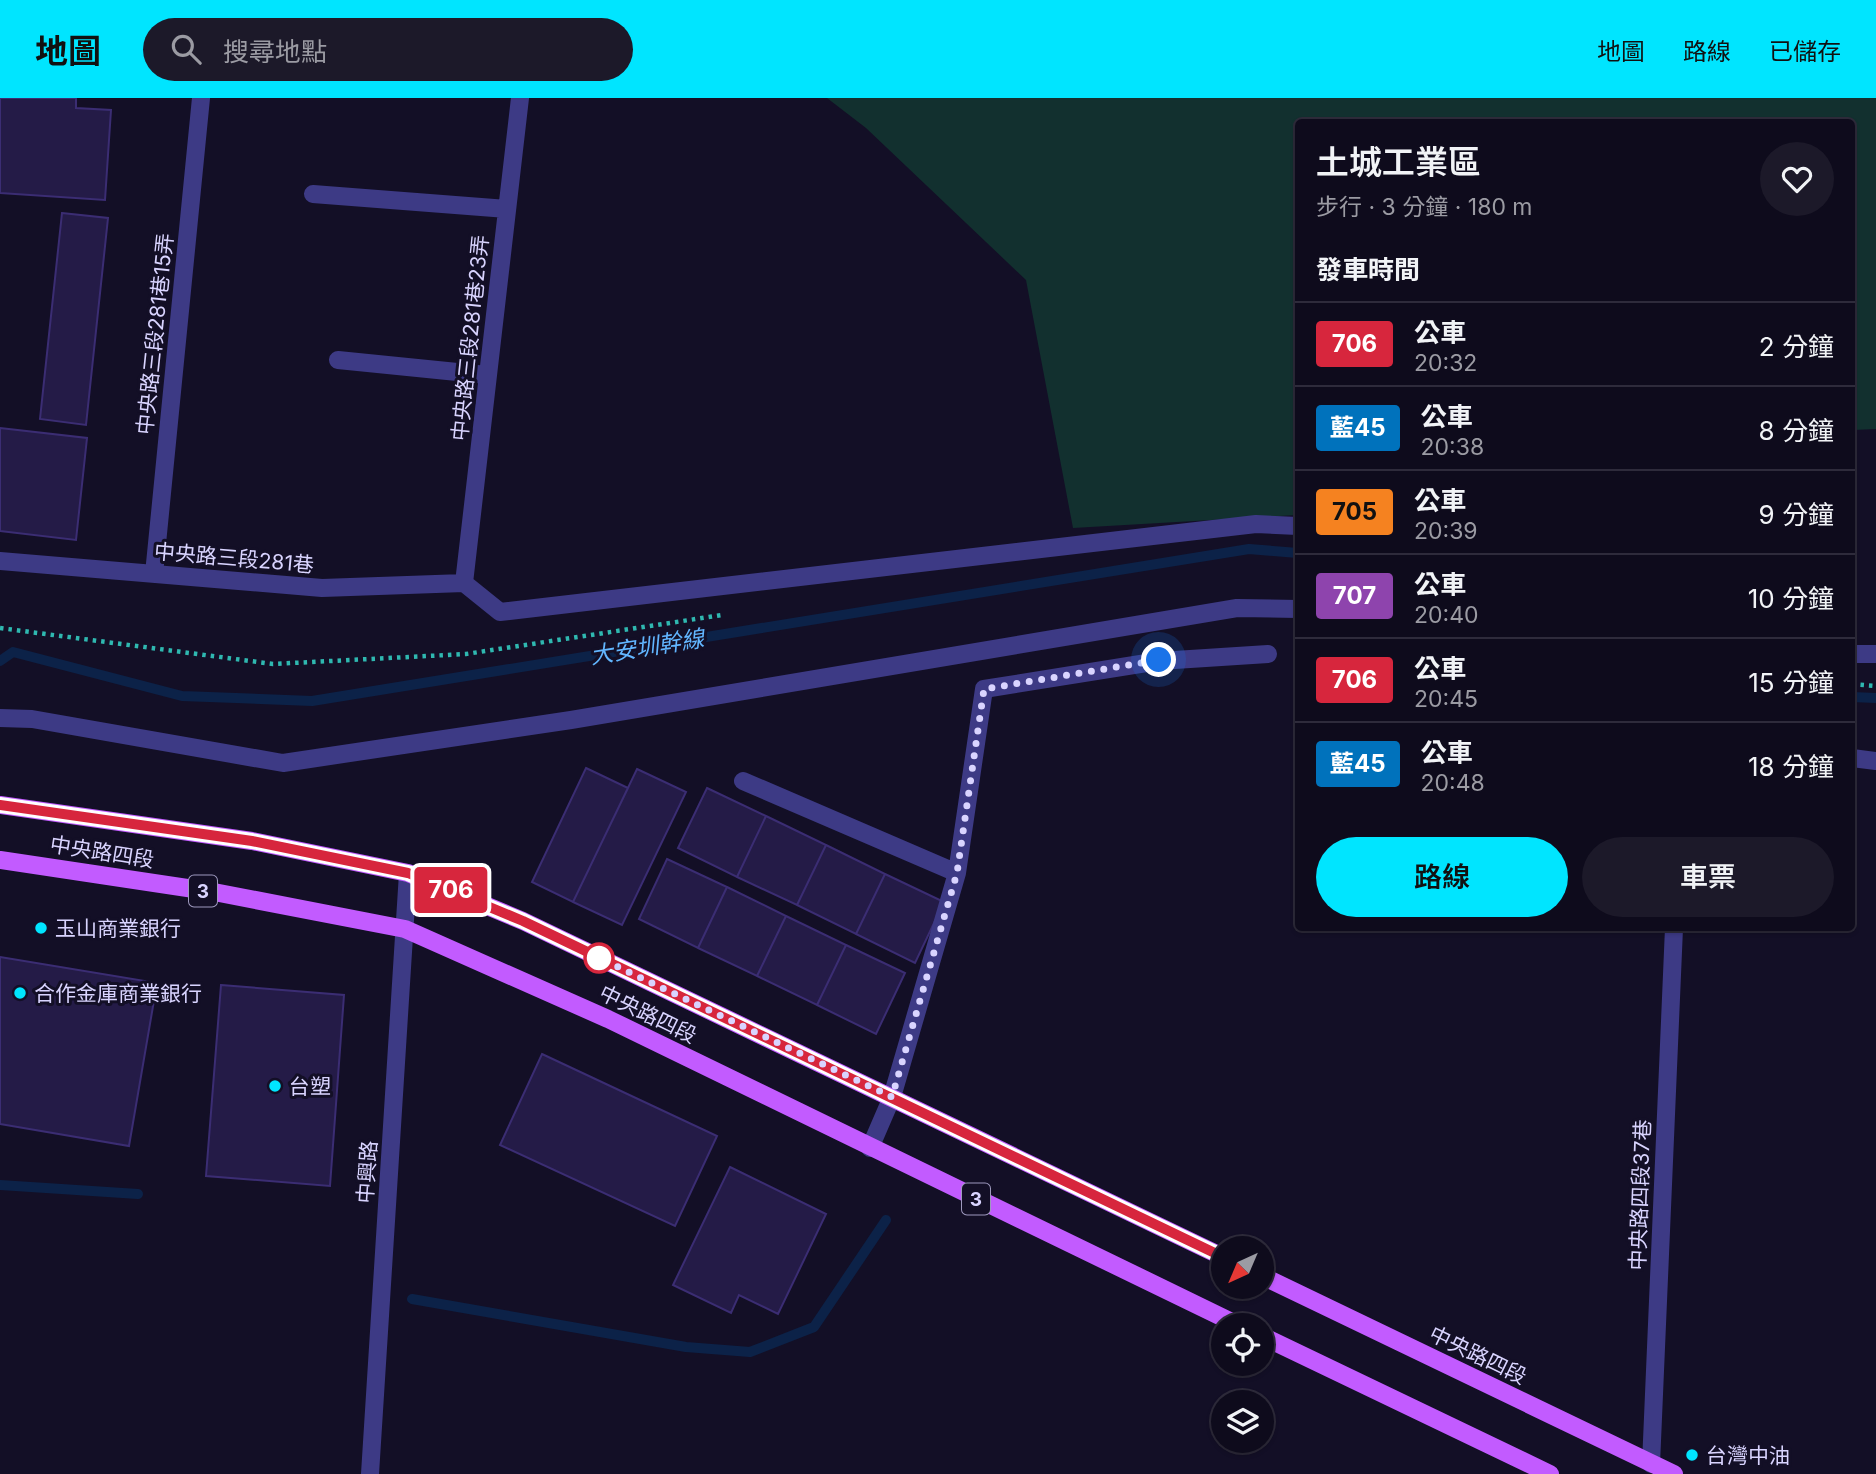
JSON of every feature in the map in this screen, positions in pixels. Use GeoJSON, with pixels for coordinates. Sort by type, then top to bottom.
{"type":"FeatureCollection","features":[{"type":"Feature","properties":{"kind":"main road","name":"中央路四段"},"geometry":{"type":"LineString","coordinates":[[0,805],[252,841],[408,873],[501,911],[1211,1251]]}},
{"type":"Feature","properties":{"kind":"main road","name":"中央路四段"},"geometry":{"type":"LineString","coordinates":[[0,860],[214,892],[405,929],[608,1019],[1213,1313]]}},
{"type":"Feature","properties":{"kind":"main road","name":"中央路四段"},"geometry":{"type":"LineString","coordinates":[[1274,1282],[1674,1474]]}},
{"type":"Feature","properties":{"kind":"main road"},"geometry":{"type":"LineString","coordinates":[[1274,1342],[1550,1474]]}},
{"type":"Feature","properties":{"kind":"street","name":"中央路三段281巷15弄"},"geometry":{"type":"LineString","coordinates":[[154,574],[201,98]]}},
{"type":"Feature","properties":{"kind":"street","name":"中央路三段281巷23弄"},"geometry":{"type":"LineString","coordinates":[[464,583],[520,98]]}},
{"type":"Feature","properties":{"kind":"street"},"geometry":{"type":"LineString","coordinates":[[313,194],[508,209]]}},
{"type":"Feature","properties":{"kind":"street"},"geometry":{"type":"LineString","coordinates":[[338,360],[487,375]]}},
{"type":"Feature","properties":{"kind":"street"},"geometry":{"type":"LineString","coordinates":[[464,583],[500,612],[1256,524],[1295,526]]}},
{"type":"Feature","properties":{"kind":"street","name":"中央路三段281巷"},"geometry":{"type":"LineString","coordinates":[[0,561],[322,587],[464,583]]}},
{"type":"Feature","properties":{"kind":"street"},"geometry":{"type":"LineString","coordinates":[[0,718],[33,719],[283,763],[804,682],[1237,608],[1295,609]]}},
{"type":"Feature","properties":{"kind":"street"},"geometry":{"type":"LineString","coordinates":[[870,1148],[892,1097],[957,873],[984,689],[1159,660],[1268,654]]}},
{"type":"Feature","properties":{"kind":"street"},"geometry":{"type":"LineString","coordinates":[[1855,654],[1876,654]]}},
{"type":"Feature","properties":{"kind":"street"},"geometry":{"type":"LineString","coordinates":[[1855,758],[1876,761]]}},
{"type":"Feature","properties":{"kind":"street"},"geometry":{"type":"LineString","coordinates":[[743,781],[957,873]]}},
{"type":"Feature","properties":{"kind":"street","name":"中興路"},"geometry":{"type":"LineString","coordinates":[[370,1474],[408,873]]}},
{"type":"Feature","properties":{"kind":"street","name":"中央路四段37巷"},"geometry":{"type":"LineString","coordinates":[[1651,1464],[1674,931]]}},
{"type":"Feature","properties":{"kind":"path"},"geometry":{"type":"LineString","coordinates":[[1855,684],[1876,686]]}},
{"type":"Feature","properties":{"kind":"green space"},"geometry":{"type":"Polygon","coordinates":[[[827,98],[1876,98],[1876,429],[1855,430],[1855,119],[1295,119],[1295,515],[1073,528],[1026,280],[866,128],[827,98]]]}},
{"type":"Feature","properties":{"kind":"building"},"geometry":{"type":"Polygon","coordinates":[[[0,98],[76,98],[76,108],[111,110],[105,200],[0,193],[0,98]]]}},
{"type":"Feature","properties":{"kind":"building"},"geometry":{"type":"Polygon","coordinates":[[[62,213],[108,218],[86,425],[40,419],[62,213]]]}},
{"type":"Feature","properties":{"kind":"building"},"geometry":{"type":"Polygon","coordinates":[[[0,428],[87,438],[76,540],[0,531],[0,428]]]}},
{"type":"Feature","properties":{"kind":"building"},"geometry":{"type":"Polygon","coordinates":[[[586,768],[628,788],[573,902],[532,882],[586,768]]]}},
{"type":"Feature","properties":{"kind":"building"},"geometry":{"type":"Polygon","coordinates":[[[637,769],[686,792],[622,925],[573,902],[637,769]]]}},
{"type":"Feature","properties":{"kind":"building"},"geometry":{"type":"Polygon","coordinates":[[[707,788],[766,816],[737,877],[678,848],[707,788]]]}},
{"type":"Feature","properties":{"kind":"building"},"geometry":{"type":"Polygon","coordinates":[[[766,816],[826,845],[797,905],[737,877],[766,816]]]}},
{"type":"Feature","properties":{"kind":"building"},"geometry":{"type":"Polygon","coordinates":[[[826,845],[885,874],[856,934],[797,905],[826,845]]]}},
{"type":"Feature","properties":{"kind":"building"},"geometry":{"type":"Polygon","coordinates":[[[667,859],[727,887],[698,948],[639,919],[667,859]]]}},
{"type":"Feature","properties":{"kind":"building"},"geometry":{"type":"Polygon","coordinates":[[[885,874],[944,902],[915,963],[856,934],[885,874]]]}},
{"type":"Feature","properties":{"kind":"building"},"geometry":{"type":"Polygon","coordinates":[[[727,887],[786,916],[757,976],[698,948],[727,887]]]}},
{"type":"Feature","properties":{"kind":"building"},"geometry":{"type":"Polygon","coordinates":[[[786,916],[846,945],[817,1005],[757,976],[786,916]]]}},
{"type":"Feature","properties":{"kind":"building"},"geometry":{"type":"Polygon","coordinates":[[[846,945],[905,973],[876,1034],[817,1005],[846,945]]]}},
{"type":"Feature","properties":{"kind":"building"},"geometry":{"type":"Polygon","coordinates":[[[0,957],[157,983],[129,1146],[0,1124],[0,957]]]}},
{"type":"Feature","properties":{"kind":"building","name":"台塑"},"geometry":{"type":"Polygon","coordinates":[[[221,985],[344,995],[330,1186],[206,1176],[221,985]]]}},
{"type":"Feature","properties":{"kind":"building"},"geometry":{"type":"Polygon","coordinates":[[[542,1054],[717,1136],[675,1226],[500,1145],[542,1054]]]}},
{"type":"Feature","properties":{"kind":"building"},"geometry":{"type":"Polygon","coordinates":[[[730,1167],[826,1214],[778,1314],[739,1295],[731,1313],[673,1285],[730,1167]]]}},
{"type":"Feature","properties":{"kind":"waterway","name":"大安圳幹線"},"geometry":{"type":"LineString","coordinates":[[0,661],[13,652],[182,696],[312,701],[1249,549],[1295,553]]}},
{"type":"Feature","properties":{"kind":"waterway","name":"大安圳幹線"},"geometry":{"type":"LineString","coordinates":[[1855,697],[1876,698]]}},
{"type":"Feature","properties":{"kind":"waterway"},"geometry":{"type":"LineString","coordinates":[[0,1185],[138,1194]]}},
{"type":"Feature","properties":{"kind":"waterway"},"geometry":{"type":"LineString","coordinates":[[412,1299],[686,1347],[750,1352],[814,1327],[886,1220]]}},
{"type":"Feature","properties":{"kind":"bus line","name":"706"},"geometry":{"type":"LineString","coordinates":[[0,805],[252,841],[408,873],[523,921],[1211,1251]]}},
{"type":"Feature","properties":{"kind":"place","name":"玉山商業銀行"},"geometry":{"type":"Point","coordinates":[41,928]}},
{"type":"Feature","properties":{"kind":"place","name":"合作金庫商業銀行"},"geometry":{"type":"Point","coordinates":[20,993]}},
{"type":"Feature","properties":{"kind":"place","name":"台塑"},"geometry":{"type":"Point","coordinates":[275,1086]}},
{"type":"Feature","properties":{"kind":"place","name":"台灣中油"},"geometry":{"type":"Point","coordinates":[1692,1455]}},
{"type":"Feature","properties":{"kind":"route"},"geometry":{"type":"LineString","coordinates":[[599,958],[597,957],[892,1097],[957,873],[984,689],[1159,660]]}}]}
